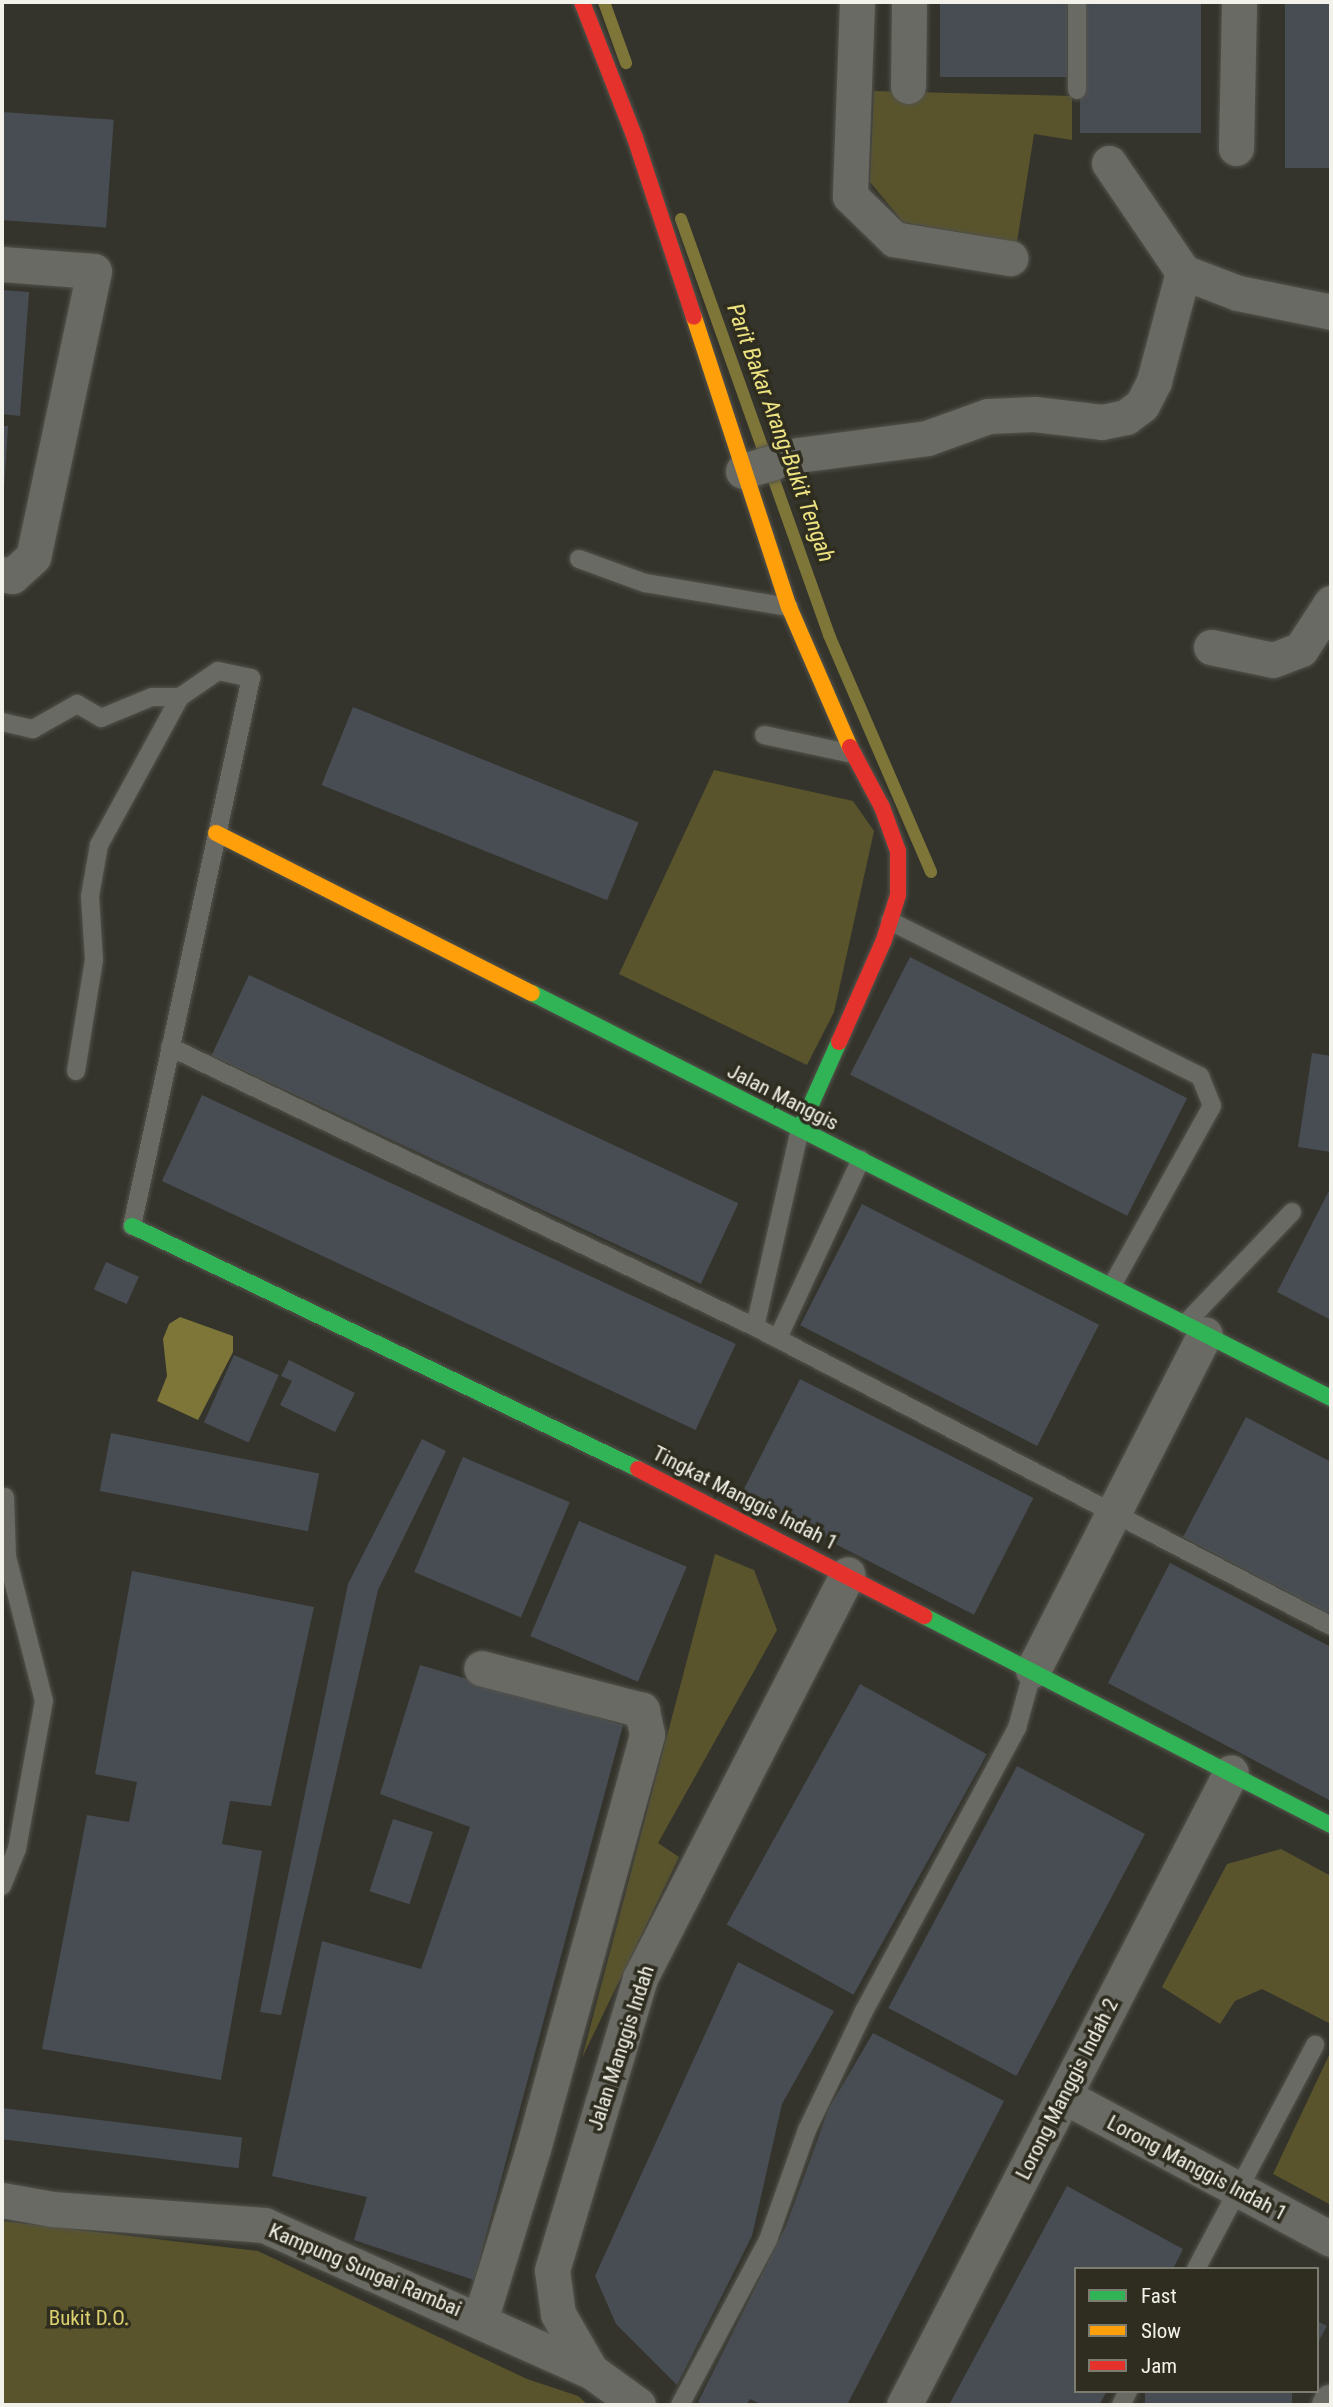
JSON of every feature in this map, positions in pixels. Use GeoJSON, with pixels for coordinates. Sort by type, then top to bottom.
{"type":"FeatureCollection","features":[{"type":"Feature","properties":{"kind":"street"},"geometry":{"type":"LineString","coordinates":[[582,2],[635,138],[750,468],[789,607],[853,754],[883,807],[898,851],[898,895],[890,921],[800,1129]]}},
{"type":"Feature","properties":{"kind":"street"},"geometry":{"type":"LineString","coordinates":[[857,2],[850,195],[894,239],[1010,258]]}},
{"type":"Feature","properties":{"kind":"street"},"geometry":{"type":"LineString","coordinates":[[908,86],[909,2]]}},
{"type":"Feature","properties":{"kind":"street"},"geometry":{"type":"LineString","coordinates":[[1236,148],[1239,2]]}},
{"type":"Feature","properties":{"kind":"street"},"geometry":{"type":"LineString","coordinates":[[1109,163],[1182,272],[1238,293],[1331,312]]}},
{"type":"Feature","properties":{"kind":"street"},"geometry":{"type":"LineString","coordinates":[[2,264],[94,271],[33,557],[12,576],[2,574]]}},
{"type":"Feature","properties":{"kind":"street"},"geometry":{"type":"LineString","coordinates":[[750,468],[798,455],[927,438],[988,416],[1034,414],[1102,422],[1126,417],[1142,405],[1154,381],[1182,272]]}},
{"type":"Feature","properties":{"kind":"street"},"geometry":{"type":"LineString","coordinates":[[1212,647],[1273,660],[1301,649],[1331,603]]}},
{"type":"Feature","properties":{"kind":"street","name":"Jalan Manggis"},"geometry":{"type":"LineString","coordinates":[[216,833],[1331,1397]]}},
{"type":"Feature","properties":{"kind":"street","name":"Tingkat Manggis Indah 1"},"geometry":{"type":"LineString","coordinates":[[132,1226],[433,1366],[848,1574],[1331,1825]]}},
{"type":"Feature","properties":{"kind":"street"},"geometry":{"type":"LineString","coordinates":[[1033,1670],[1115,1511],[1195,1329]]}},
{"type":"Feature","properties":{"kind":"street","name":"Jalan Manggis Indah"},"geometry":{"type":"LineString","coordinates":[[638,2405],[590,2371],[558,2314],[552,2270],[640,1978],[848,1574]]}},
{"type":"Feature","properties":{"kind":"street"},"geometry":{"type":"LineString","coordinates":[[480,2320],[533,2149],[647,1734],[642,1710],[481,1668]]}},
{"type":"Feature","properties":{"kind":"street","name":"Lorong Manggis Indah 2"},"geometry":{"type":"LineString","coordinates":[[904,2405],[1231,1772]]}},
{"type":"Feature","properties":{"kind":"street","name":"Lorong Manggis Indah 1"},"geometry":{"type":"LineString","coordinates":[[1063,2096],[1331,2239]]}},
{"type":"Feature","properties":{"kind":"street","name":"Kampung Sungai Rambai"},"geometry":{"type":"LineString","coordinates":[[2,2200],[52,2209],[264,2225],[590,2371]]}},
{"type":"Feature","properties":{"kind":"lane"},"geometry":{"type":"LineString","coordinates":[[1077,2],[1077,90]]}},
{"type":"Feature","properties":{"kind":"lane"},"geometry":{"type":"LineString","coordinates":[[579,559],[645,583],[789,607]]}},
{"type":"Feature","properties":{"kind":"lane"},"geometry":{"type":"LineString","coordinates":[[76,1071],[94,961],[90,896],[99,845],[180,697],[218,671],[251,678],[132,1226]]}},
{"type":"Feature","properties":{"kind":"lane"},"geometry":{"type":"LineString","coordinates":[[2,722],[33,729],[77,704],[102,719],[152,696],[180,697]]}},
{"type":"Feature","properties":{"kind":"lane"},"geometry":{"type":"LineString","coordinates":[[764,735],[853,754]]}},
{"type":"Feature","properties":{"kind":"lane"},"geometry":{"type":"LineString","coordinates":[[890,921],[1200,1076],[1212,1105],[1112,1286]]}},
{"type":"Feature","properties":{"kind":"lane"},"geometry":{"type":"LineString","coordinates":[[170,1047],[778,1338],[1115,1511],[1331,1626]]}},
{"type":"Feature","properties":{"kind":"lane"},"geometry":{"type":"LineString","coordinates":[[755,1327],[800,1129]]}},
{"type":"Feature","properties":{"kind":"lane"},"geometry":{"type":"LineString","coordinates":[[778,1338],[860,1160]]}},
{"type":"Feature","properties":{"kind":"lane"},"geometry":{"type":"LineString","coordinates":[[1195,1329],[1293,1212]]}},
{"type":"Feature","properties":{"kind":"lane"},"geometry":{"type":"LineString","coordinates":[[2,1886],[17,1849],[44,1701],[7,1558],[5,1497]]}},
{"type":"Feature","properties":{"kind":"lane"},"geometry":{"type":"LineString","coordinates":[[680,2405],[768,2240],[807,2130],[864,2011],[1017,1728],[1033,1670]]}},
{"type":"Feature","properties":{"kind":"lane"},"geometry":{"type":"LineString","coordinates":[[1197,2267],[1315,2045]]}},
{"type":"Feature","properties":{"kind":"green space"},"geometry":{"type":"Polygon","coordinates":[[[874,91],[1072,96],[1072,140],[1034,134],[1017,242],[903,222],[870,182],[874,91]]]}},
{"type":"Feature","properties":{"kind":"green space"},"geometry":{"type":"Polygon","coordinates":[[[714,770],[853,801],[874,831],[834,1012],[807,1065],[619,974],[714,770]]]}},
{"type":"Feature","properties":{"kind":"green space"},"geometry":{"type":"Polygon","coordinates":[[[715,1554],[754,1570],[777,1630],[658,1843],[679,1857],[582,2058],[715,1554]]]}},
{"type":"Feature","properties":{"kind":"green space"},"geometry":{"type":"Polygon","coordinates":[[[1281,1849],[1331,1876],[1331,2024],[1262,1989],[1235,2001],[1220,2024],[1162,1987],[1227,1864],[1281,1849]]]}},
{"type":"Feature","properties":{"kind":"green space"},"geometry":{"type":"Polygon","coordinates":[[[1331,2051],[1331,2205],[1273,2174],[1331,2051]]]}},
{"type":"Feature","properties":{"kind":"green space","name":"Bukit D.O."},"geometry":{"type":"Polygon","coordinates":[[[2,2221],[258,2251],[527,2379],[578,2396],[588,2405],[2,2405],[2,2221]]]}},
{"type":"Feature","properties":{"kind":"shaded area"},"geometry":{"type":"Polygon","coordinates":[[[180,1317],[233,1336],[233,1352],[198,1420],[157,1401],[167,1376],[163,1339],[169,1324],[180,1317]]]}},
{"type":"Feature","properties":{"kind":"building"},"geometry":{"type":"Polygon","coordinates":[[[940,2],[1067,2],[1067,77],[940,77],[940,2]]]}},
{"type":"Feature","properties":{"kind":"building"},"geometry":{"type":"Polygon","coordinates":[[[1080,2],[1201,2],[1201,133],[1080,133],[1080,2]]]}},
{"type":"Feature","properties":{"kind":"building"},"geometry":{"type":"Polygon","coordinates":[[[1285,2],[1331,2],[1331,168],[1285,168],[1285,2]]]}},
{"type":"Feature","properties":{"kind":"building"},"geometry":{"type":"Polygon","coordinates":[[[2,112],[114,120],[106,228],[2,220],[2,112]]]}},
{"type":"Feature","properties":{"kind":"building"},"geometry":{"type":"Polygon","coordinates":[[[2,290],[29,292],[20,416],[2,414],[2,290]]]}},
{"type":"Feature","properties":{"kind":"building"},"geometry":{"type":"Polygon","coordinates":[[[2,426],[8,426],[4,489],[2,489],[2,426]]]}},
{"type":"Feature","properties":{"kind":"building"},"geometry":{"type":"Polygon","coordinates":[[[353,707],[639,822],[607,900],[322,785],[353,707]]]}},
{"type":"Feature","properties":{"kind":"building"},"geometry":{"type":"Polygon","coordinates":[[[910,957],[1187,1098],[1127,1216],[850,1075],[910,957]]]}},
{"type":"Feature","properties":{"kind":"building"},"geometry":{"type":"Polygon","coordinates":[[[249,975],[738,1203],[701,1284],[211,1056],[249,975]]]}},
{"type":"Feature","properties":{"kind":"building"},"geometry":{"type":"Polygon","coordinates":[[[1312,1053],[1331,1056],[1331,1152],[1298,1147],[1312,1053]]]}},
{"type":"Feature","properties":{"kind":"building"},"geometry":{"type":"Polygon","coordinates":[[[202,1095],[736,1344],[696,1430],[162,1181],[202,1095]]]}},
{"type":"Feature","properties":{"kind":"building"},"geometry":{"type":"Polygon","coordinates":[[[1331,1187],[1331,1320],[1277,1292],[1331,1187]]]}},
{"type":"Feature","properties":{"kind":"building"},"geometry":{"type":"Polygon","coordinates":[[[862,1204],[1099,1325],[1037,1446],[800,1325],[862,1204]]]}},
{"type":"Feature","properties":{"kind":"building"},"geometry":{"type":"Polygon","coordinates":[[[106,1262],[139,1277],[127,1304],[94,1289],[106,1262]]]}},
{"type":"Feature","properties":{"kind":"building"},"geometry":{"type":"Polygon","coordinates":[[[234,1355],[279,1375],[249,1443],[204,1423],[234,1355]]]}},
{"type":"Feature","properties":{"kind":"building"},"geometry":{"type":"Polygon","coordinates":[[[289,1360],[355,1393],[335,1432],[280,1405],[292,1381],[281,1376],[289,1360]]]}},
{"type":"Feature","properties":{"kind":"building"},"geometry":{"type":"Polygon","coordinates":[[[800,1379],[1033,1498],[974,1615],[741,1496],[800,1379]]]}},
{"type":"Feature","properties":{"kind":"building"},"geometry":{"type":"Polygon","coordinates":[[[1246,1417],[1331,1462],[1331,1615],[1183,1537],[1246,1417]]]}},
{"type":"Feature","properties":{"kind":"building"},"geometry":{"type":"Polygon","coordinates":[[[111,1433],[319,1473],[308,1531],[100,1491],[111,1433]]]}},
{"type":"Feature","properties":{"kind":"building"},"geometry":{"type":"Polygon","coordinates":[[[422,1439],[446,1451],[378,1590],[281,2015],[260,2012],[348,1584],[422,1439]]]}},
{"type":"Feature","properties":{"kind":"building"},"geometry":{"type":"Polygon","coordinates":[[[463,1457],[570,1502],[521,1617],[414,1572],[463,1457]]]}},
{"type":"Feature","properties":{"kind":"building"},"geometry":{"type":"Polygon","coordinates":[[[579,1521],[687,1567],[638,1682],[530,1636],[579,1521]]]}},
{"type":"Feature","properties":{"kind":"building"},"geometry":{"type":"Polygon","coordinates":[[[1170,1563],[1331,1647],[1331,1801],[1108,1683],[1170,1563]]]}},
{"type":"Feature","properties":{"kind":"building"},"geometry":{"type":"Polygon","coordinates":[[[132,1571],[314,1607],[271,1806],[230,1801],[222,1844],[262,1851],[221,2080],[42,2049],[87,1815],[129,1822],[137,1782],[95,1774],[132,1571]]]}},
{"type":"Feature","properties":{"kind":"building"},"geometry":{"type":"Polygon","coordinates":[[[420,1665],[623,1725],[474,2280],[354,2240],[367,2197],[272,2176],[322,1941],[421,1969],[470,1827],[380,1794],[420,1665]]]}},
{"type":"Feature","properties":{"kind":"building"},"geometry":{"type":"Polygon","coordinates":[[[860,1684],[987,1754],[853,1995],[727,1925],[860,1684]]]}},
{"type":"Feature","properties":{"kind":"building"},"geometry":{"type":"Polygon","coordinates":[[[1017,1766],[1145,1834],[1016,2076],[888,2008],[1017,1766]]]}},
{"type":"Feature","properties":{"kind":"building"},"geometry":{"type":"Polygon","coordinates":[[[393,1819],[433,1832],[409,1904],[370,1891],[393,1819]]]}},
{"type":"Feature","properties":{"kind":"building"},"geometry":{"type":"Polygon","coordinates":[[[738,1962],[834,2011],[782,2104],[752,2236],[677,2385],[616,2324],[595,2276],[738,1962]]]}},
{"type":"Feature","properties":{"kind":"building"},"geometry":{"type":"Polygon","coordinates":[[[873,2033],[1004,2101],[847,2405],[763,2405],[750,2399],[746,2405],[701,2405],[698,2402],[786,2226],[829,2108],[873,2033]]]}},
{"type":"Feature","properties":{"kind":"building"},"geometry":{"type":"Polygon","coordinates":[[[2,2108],[242,2137],[238,2168],[2,2139],[2,2108]]]}},
{"type":"Feature","properties":{"kind":"building"},"geometry":{"type":"Polygon","coordinates":[[[1067,2186],[1183,2249],[1174,2267],[1074,2267],[1074,2393],[1106,2393],[1099,2405],[949,2405],[1067,2186]]]}},
{"type":"Feature","properties":{"kind":"building"},"geometry":{"type":"Polygon","coordinates":[[[1319,2322],[1327,2326],[1319,2340],[1319,2322]]]}},
{"type":"Feature","properties":{"kind":"building"},"geometry":{"type":"Polygon","coordinates":[[[1145,2393],[1292,2393],[1292,2405],[1145,2405],[1145,2393]]]}},
{"type":"Feature","properties":{"kind":"waterway","name":"Parit Bakar Arang-Bukit Tengah"},"geometry":{"type":"LineString","coordinates":[[604,2],[626,63]]}},
{"type":"Feature","properties":{"kind":"waterway","name":"Parit Bakar Arang-Bukit Tengah"},"geometry":{"type":"LineString","coordinates":[[681,219],[829,635],[931,872]]}},
{"type":"Feature","properties":{"kind":"traffic: fast"},"geometry":{"type":"LineString","coordinates":[[532,993],[1331,1398]]}},
{"type":"Feature","properties":{"kind":"traffic: fast"},"geometry":{"type":"LineString","coordinates":[[800,1129],[839,1042]]}},
{"type":"Feature","properties":{"kind":"traffic: fast"},"geometry":{"type":"LineString","coordinates":[[132,1226],[638,1469]]}},
{"type":"Feature","properties":{"kind":"traffic: fast"},"geometry":{"type":"LineString","coordinates":[[924,1616],[1331,1825]]}},
{"type":"Feature","properties":{"kind":"traffic: slow"},"geometry":{"type":"LineString","coordinates":[[694,317],[789,607],[850,747]]}},
{"type":"Feature","properties":{"kind":"traffic: slow"},"geometry":{"type":"LineString","coordinates":[[216,833],[532,993]]}},
{"type":"Feature","properties":{"kind":"traffic: jam"},"geometry":{"type":"LineString","coordinates":[[582,2],[635,138],[694,317]]}},
{"type":"Feature","properties":{"kind":"traffic: jam"},"geometry":{"type":"LineString","coordinates":[[839,1042],[884,940],[898,895],[898,851],[882,807],[850,747]]}},
{"type":"Feature","properties":{"kind":"traffic: jam"},"geometry":{"type":"LineString","coordinates":[[638,1469],[924,1616]]}}]}
